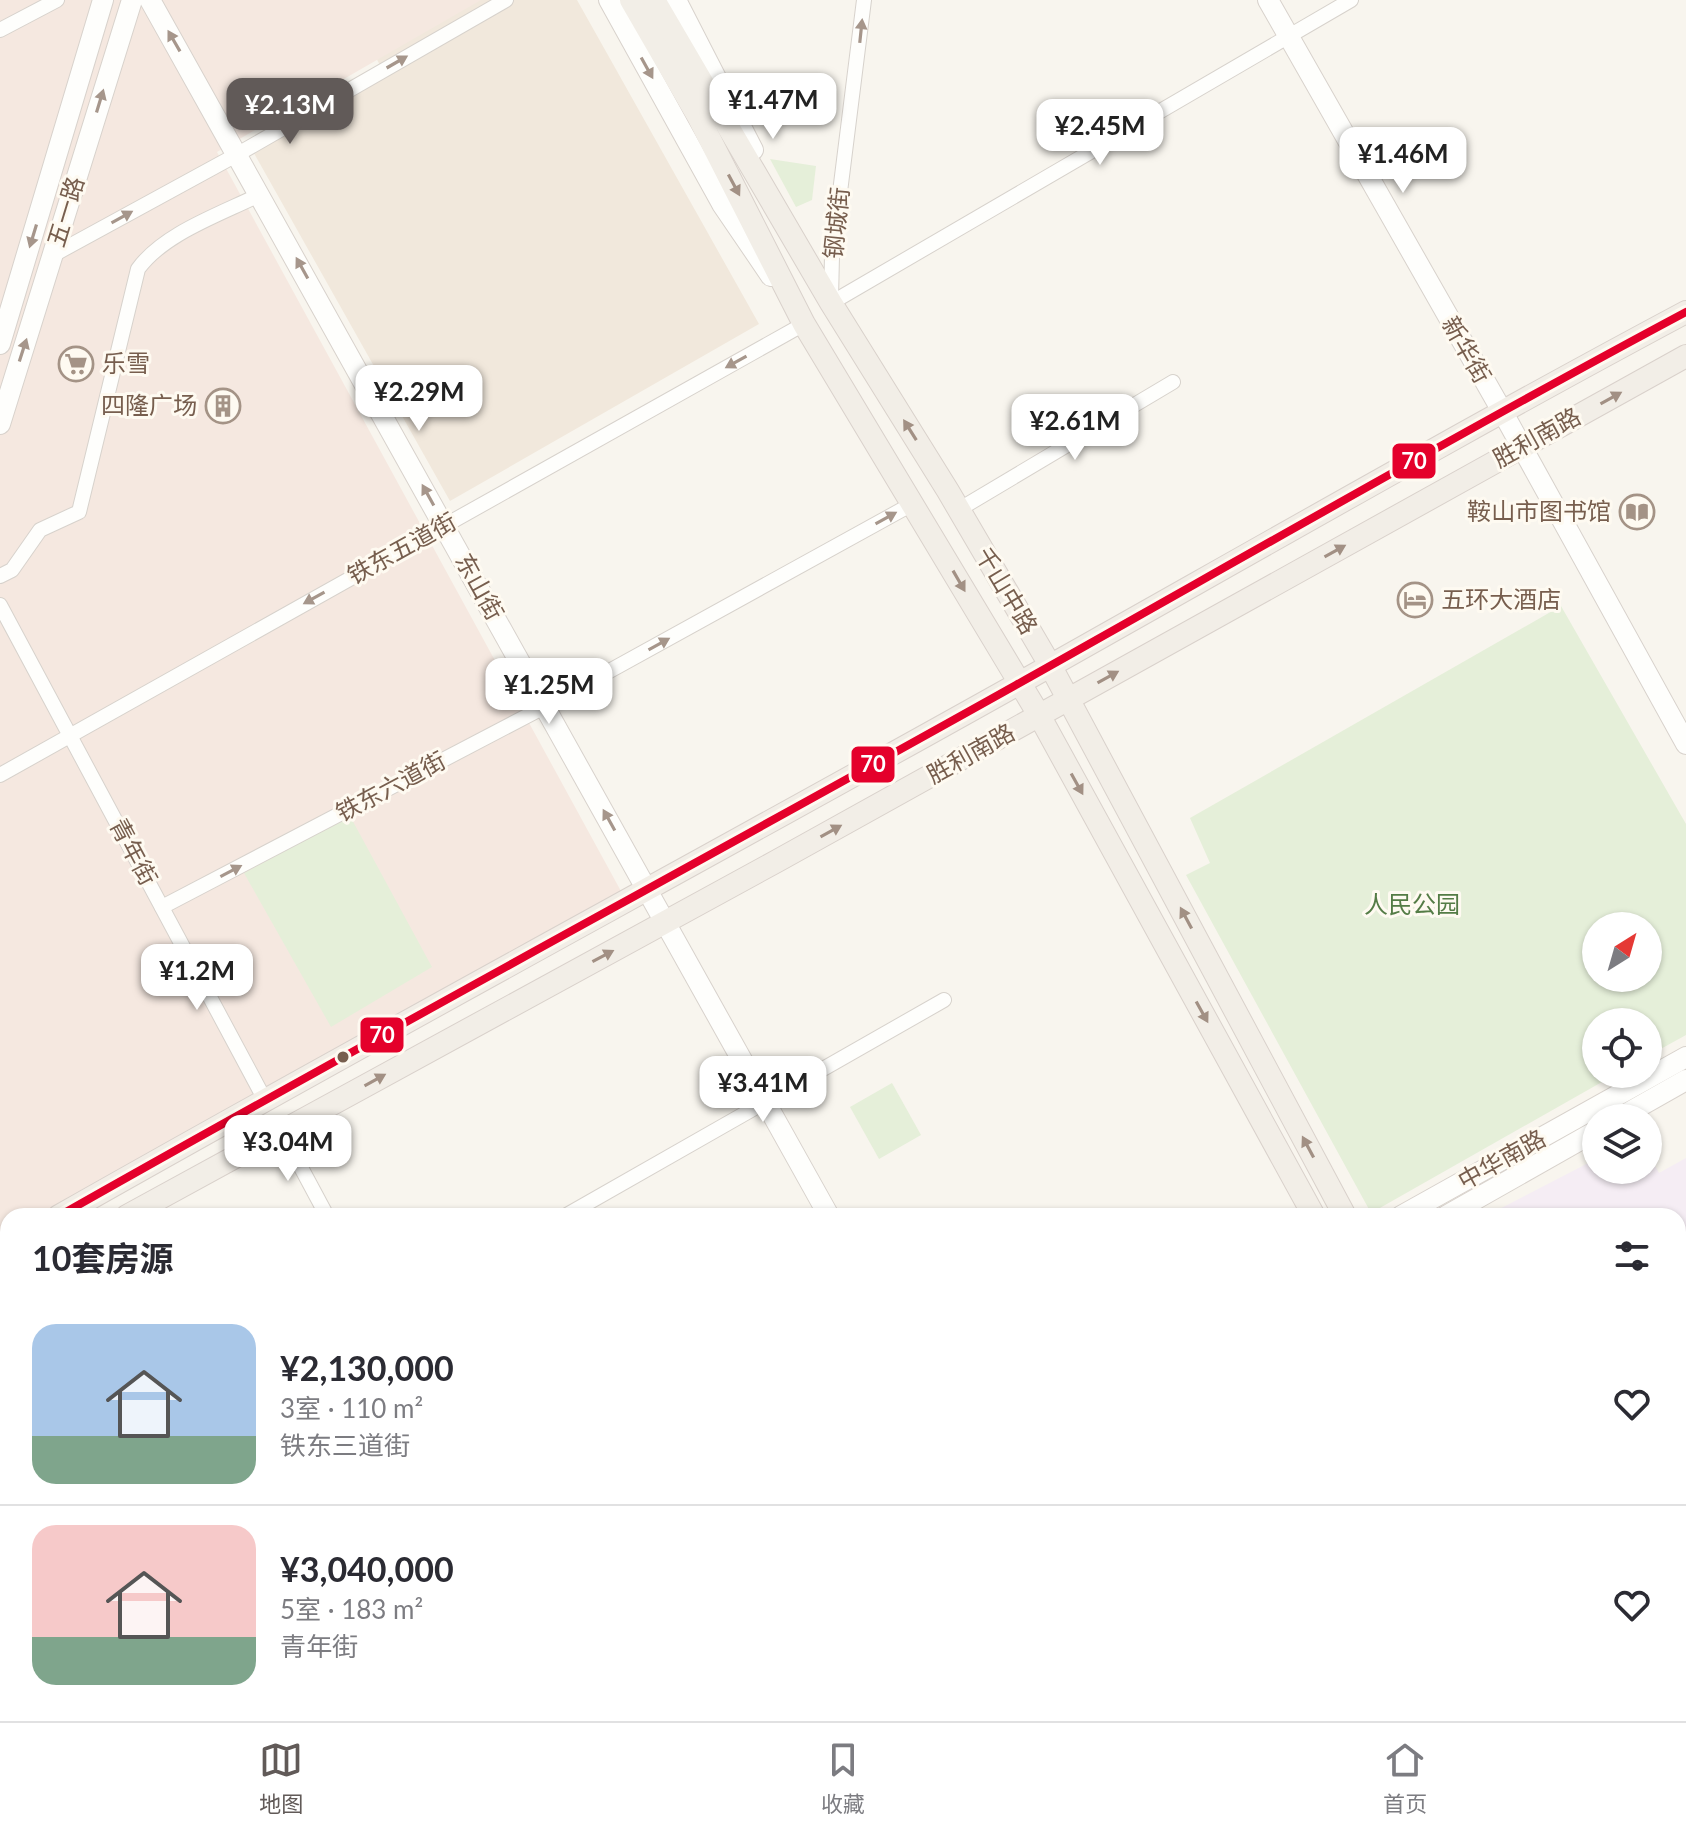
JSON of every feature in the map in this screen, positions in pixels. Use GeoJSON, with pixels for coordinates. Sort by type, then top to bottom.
{"type":"FeatureCollection","features":[{"type":"Feature","properties":{"kind":"main road"},"geometry":{"type":"LineString","coordinates":[[631,0],[705,110]]}},
{"type":"Feature","properties":{"kind":"main road"},"geometry":{"type":"LineString","coordinates":[[654,0],[705,110]]}},
{"type":"Feature","properties":{"kind":"main road","name":"千山中路"},"geometry":{"type":"LineString","coordinates":[[705,110],[804,324],[1039,715],[1310,1208]]}},
{"type":"Feature","properties":{"kind":"main road","name":"千山中路"},"geometry":{"type":"LineString","coordinates":[[705,110],[831,303],[1050,665],[1341,1208]]}},
{"type":"Feature","properties":{"kind":"main road","name":"胜利南路"},"geometry":{"type":"LineString","coordinates":[[73,1208],[1502,411],[1686,312]]}},
{"type":"Feature","properties":{"kind":"main road","name":"胜利南路"},"geometry":{"type":"LineString","coordinates":[[142,1208],[666,923],[1686,356]]}},
{"type":"Feature","properties":{"kind":"street"},"geometry":{"type":"LineString","coordinates":[[0,30],[57,0]]}},
{"type":"Feature","properties":{"kind":"street","name":"五一路"},"geometry":{"type":"LineString","coordinates":[[0,344],[103,0]]}},
{"type":"Feature","properties":{"kind":"street","name":"五一路"},"geometry":{"type":"LineString","coordinates":[[0,424],[132,0]]}},
{"type":"Feature","properties":{"kind":"street","name":"东山街"},"geometry":{"type":"LineString","coordinates":[[150,0],[825,1208]]}},
{"type":"Feature","properties":{"kind":"street"},"geometry":{"type":"LineString","coordinates":[[53,255],[238,154],[506,0]]}},
{"type":"Feature","properties":{"kind":"street"},"geometry":{"type":"LineString","coordinates":[[609,0],[722,204],[804,324]]}},
{"type":"Feature","properties":{"kind":"street"},"geometry":{"type":"LineString","coordinates":[[676,0],[831,303],[1351,0]]}},
{"type":"Feature","properties":{"kind":"street","name":"钢城街"},"geometry":{"type":"LineString","coordinates":[[831,303],[832,256],[864,0]]}},
{"type":"Feature","properties":{"kind":"street","name":"新华街"},"geometry":{"type":"LineString","coordinates":[[1268,0],[1502,411],[1686,744]]}},
{"type":"Feature","properties":{"kind":"street"},"geometry":{"type":"LineString","coordinates":[[0,576],[12,570],[40,530],[79,512],[138,269],[149,253],[166,241],[261,194]]}},
{"type":"Feature","properties":{"kind":"street","name":"铁东五道街"},"geometry":{"type":"LineString","coordinates":[[0,775],[804,324]]}},
{"type":"Feature","properties":{"kind":"street"},"geometry":{"type":"LineString","coordinates":[[958,510],[1173,382]]}},
{"type":"Feature","properties":{"kind":"street","name":"铁东六道街"},"geometry":{"type":"LineString","coordinates":[[162,907],[546,706],[914,503]]}},
{"type":"Feature","properties":{"kind":"street","name":"青年街"},"geometry":{"type":"LineString","coordinates":[[0,605],[265,1100]]}},
{"type":"Feature","properties":{"kind":"street"},"geometry":{"type":"LineString","coordinates":[[579,1208],[944,1000]]}},
{"type":"Feature","properties":{"kind":"street","name":"中华南路"},"geometry":{"type":"LineString","coordinates":[[1415,1208],[1686,1057]]}},
{"type":"Feature","properties":{"kind":"street"},"geometry":{"type":"LineString","coordinates":[[1644,1104],[1686,1080]]}},
{"type":"Feature","properties":{"kind":"street"},"geometry":{"type":"LineString","coordinates":[[282,1132],[323,1208]]}},
{"type":"Feature","properties":{"kind":"street"},"geometry":{"type":"LineString","coordinates":[[1460,1208],[1582,1139]]}},
{"type":"Feature","properties":{"kind":"shaded area"},"geometry":{"type":"Polygon","coordinates":[[[0,0],[481,0],[217,152],[622,893],[55,1208],[0,1208],[0,0]]]}},
{"type":"Feature","properties":{"kind":"shaded area"},"geometry":{"type":"Polygon","coordinates":[[[346,0],[577,0],[759,324],[450,501],[251,148],[384,73],[346,0]]]}},
{"type":"Feature","properties":{"kind":"shaded area"},"geometry":{"type":"Polygon","coordinates":[[[1686,1158],[1686,1208],[1501,1208],[1582,1166],[1582,1184],[1662,1184],[1662,1171],[1686,1158]]]}},
{"type":"Feature","properties":{"kind":"green space"},"geometry":{"type":"Polygon","coordinates":[[[770,159],[816,166],[812,200],[796,207],[770,159]]]}},
{"type":"Feature","properties":{"kind":"green space","name":"人民公园"},"geometry":{"type":"Polygon","coordinates":[[[1561,606],[1686,824],[1686,1035],[1662,1048],[1662,1008],[1582,1008],[1582,1088],[1591,1088],[1380,1208],[1368,1208],[1186,875],[1210,863],[1190,818],[1561,606]]]}},
{"type":"Feature","properties":{"kind":"green space"},"geometry":{"type":"Polygon","coordinates":[[[350,816],[432,967],[331,1027],[244,873],[350,816]]]}},
{"type":"Feature","properties":{"kind":"green space"},"geometry":{"type":"Polygon","coordinates":[[[892,1083],[921,1135],[879,1159],[850,1107],[892,1083]]]}},
{"type":"Feature","properties":{"kind":"transit line","name":"70"},"geometry":{"type":"LineString","coordinates":[[73,1208],[1686,312]]}},
{"type":"Feature","properties":{"kind":"place","name":"乐雪"},"geometry":{"type":"Point","coordinates":[76,364]}},
{"type":"Feature","properties":{"kind":"place","name":"四隆广场"},"geometry":{"type":"Point","coordinates":[223,406]}},
{"type":"Feature","properties":{"kind":"place","name":"鞍山市图书馆"},"geometry":{"type":"Point","coordinates":[1637,512]}},
{"type":"Feature","properties":{"kind":"place","name":"五环大酒店"},"geometry":{"type":"Point","coordinates":[1415,600]}}]}
